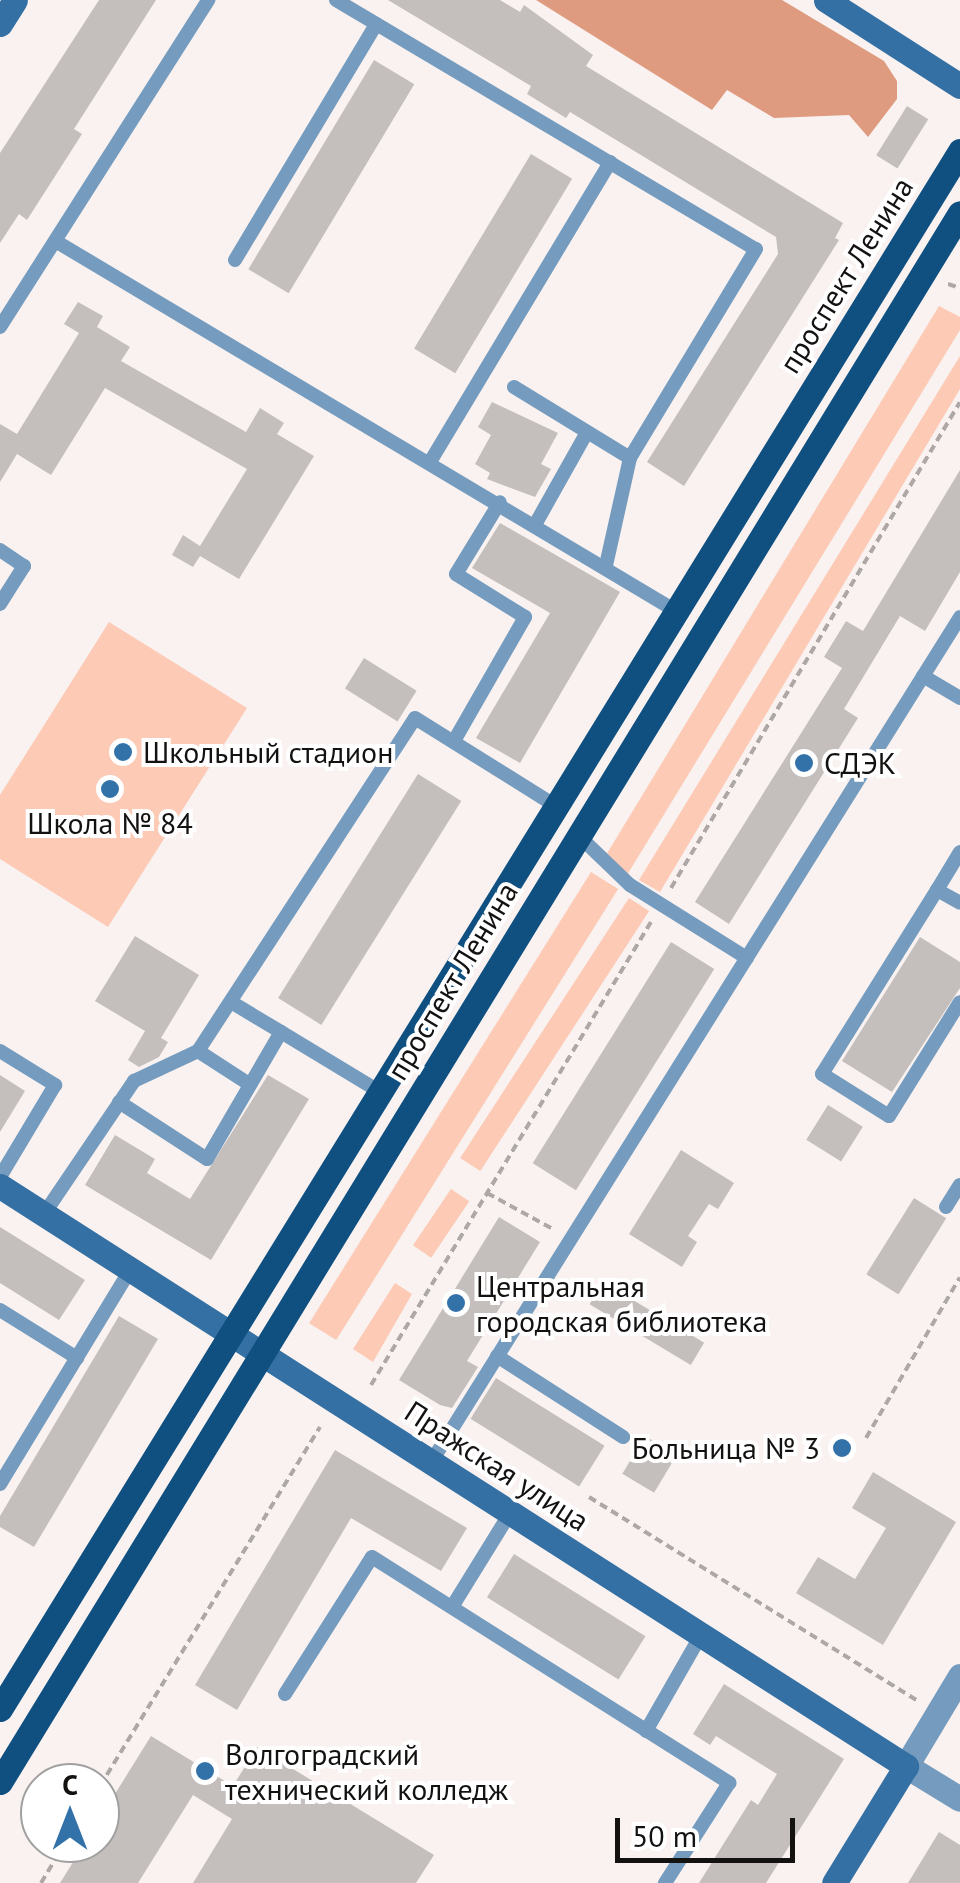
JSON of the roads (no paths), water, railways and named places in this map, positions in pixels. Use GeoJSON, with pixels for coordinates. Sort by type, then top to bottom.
{"type":"FeatureCollection","features":[{"type":"Feature","properties":{"kind":"main road","name":"проспект Ленина"},"geometry":{"type":"LineString","coordinates":[[0,1709],[960,151]]}},
{"type":"Feature","properties":{"kind":"main road","name":"проспект Ленина"},"geometry":{"type":"LineString","coordinates":[[0,1782],[578,836],[956,228]]}},
{"type":"Feature","properties":{"kind":"street"},"geometry":{"type":"LineString","coordinates":[[0,24],[15,0]]}},
{"type":"Feature","properties":{"kind":"street"},"geometry":{"type":"LineString","coordinates":[[826,0],[960,86]]}},
{"type":"Feature","properties":{"kind":"street","name":"Пражская улица"},"geometry":{"type":"LineString","coordinates":[[0,1186],[430,1464],[960,1798]]}},
{"type":"Feature","properties":{"kind":"street"},"geometry":{"type":"LineString","coordinates":[[834,1883],[960,1676]]}},
{"type":"Feature","properties":{"kind":"lane"},"geometry":{"type":"LineString","coordinates":[[0,326],[208,0]]}},
{"type":"Feature","properties":{"kind":"lane"},"geometry":{"type":"LineString","coordinates":[[336,0],[756,249],[630,458],[606,565]]}},
{"type":"Feature","properties":{"kind":"lane"},"geometry":{"type":"LineString","coordinates":[[235,260],[376,24]]}},
{"type":"Feature","properties":{"kind":"lane"},"geometry":{"type":"LineString","coordinates":[[430,462],[610,162]]}},
{"type":"Feature","properties":{"kind":"lane"},"geometry":{"type":"LineString","coordinates":[[57,242],[536,523],[676,611]]}},
{"type":"Feature","properties":{"kind":"lane"},"geometry":{"type":"LineString","coordinates":[[514,387],[630,458]]}},
{"type":"Feature","properties":{"kind":"lane"},"geometry":{"type":"LineString","coordinates":[[536,523],[587,432]]}},
{"type":"Feature","properties":{"kind":"lane"},"geometry":{"type":"LineString","coordinates":[[454,742],[525,617],[456,574],[500,502]]}},
{"type":"Feature","properties":{"kind":"lane"},"geometry":{"type":"LineString","coordinates":[[0,550],[24,566],[0,604]]}},
{"type":"Feature","properties":{"kind":"lane"},"geometry":{"type":"LineString","coordinates":[[430,1464],[960,617]]}},
{"type":"Feature","properties":{"kind":"lane"},"geometry":{"type":"LineString","coordinates":[[923,676],[960,698]]}},
{"type":"Feature","properties":{"kind":"lane"},"geometry":{"type":"LineString","coordinates":[[44,1214],[134,1081],[198,1051],[414,718],[556,806]]}},
{"type":"Feature","properties":{"kind":"lane"},"geometry":{"type":"LineString","coordinates":[[578,836],[630,885],[746,958]]}},
{"type":"Feature","properties":{"kind":"lane"},"geometry":{"type":"LineString","coordinates":[[960,852],[822,1074],[889,1116],[960,1002]]}},
{"type":"Feature","properties":{"kind":"lane"},"geometry":{"type":"LineString","coordinates":[[937,890],[960,903]]}},
{"type":"Feature","properties":{"kind":"lane"},"geometry":{"type":"LineString","coordinates":[[232,1002],[380,1092]]}},
{"type":"Feature","properties":{"kind":"lane"},"geometry":{"type":"LineString","coordinates":[[120,1102],[208,1160],[280,1032]]}},
{"type":"Feature","properties":{"kind":"lane"},"geometry":{"type":"LineString","coordinates":[[0,1051],[55,1085],[0,1177]]}},
{"type":"Feature","properties":{"kind":"lane"},"geometry":{"type":"LineString","coordinates":[[198,1051],[250,1084]]}},
{"type":"Feature","properties":{"kind":"lane"},"geometry":{"type":"LineString","coordinates":[[946,1207],[960,1185]]}},
{"type":"Feature","properties":{"kind":"lane"},"geometry":{"type":"LineString","coordinates":[[0,1484],[130,1270]]}},
{"type":"Feature","properties":{"kind":"lane"},"geometry":{"type":"LineString","coordinates":[[0,1310],[77,1358]]}},
{"type":"Feature","properties":{"kind":"lane"},"geometry":{"type":"LineString","coordinates":[[497,1356],[623,1437]]}},
{"type":"Feature","properties":{"kind":"lane"},"geometry":{"type":"LineString","coordinates":[[452,1607],[510,1513]]}},
{"type":"Feature","properties":{"kind":"lane"},"geometry":{"type":"LineString","coordinates":[[286,1694],[372,1557],[728,1783],[665,1883]]}},
{"type":"Feature","properties":{"kind":"lane"},"geometry":{"type":"LineString","coordinates":[[646,1731],[701,1635]]}},
{"type":"Feature","properties":{"kind":"place","name":"Школьный стадион"},"geometry":{"type":"Point","coordinates":[123,752]}},
{"type":"Feature","properties":{"kind":"place","name":"СДЭК"},"geometry":{"type":"Point","coordinates":[804,763]}},
{"type":"Feature","properties":{"kind":"place","name":"Школа № 84"},"geometry":{"type":"Point","coordinates":[110,789]}},
{"type":"Feature","properties":{"kind":"place","name":"Центральная городская библиотека"},"geometry":{"type":"Point","coordinates":[456,1303]}},
{"type":"Feature","properties":{"kind":"place","name":"Больница № 3"},"geometry":{"type":"Point","coordinates":[842,1448]}},
{"type":"Feature","properties":{"kind":"place","name":"Волгоградский технический колледж"},"geometry":{"type":"Point","coordinates":[205,1771]}}]}
